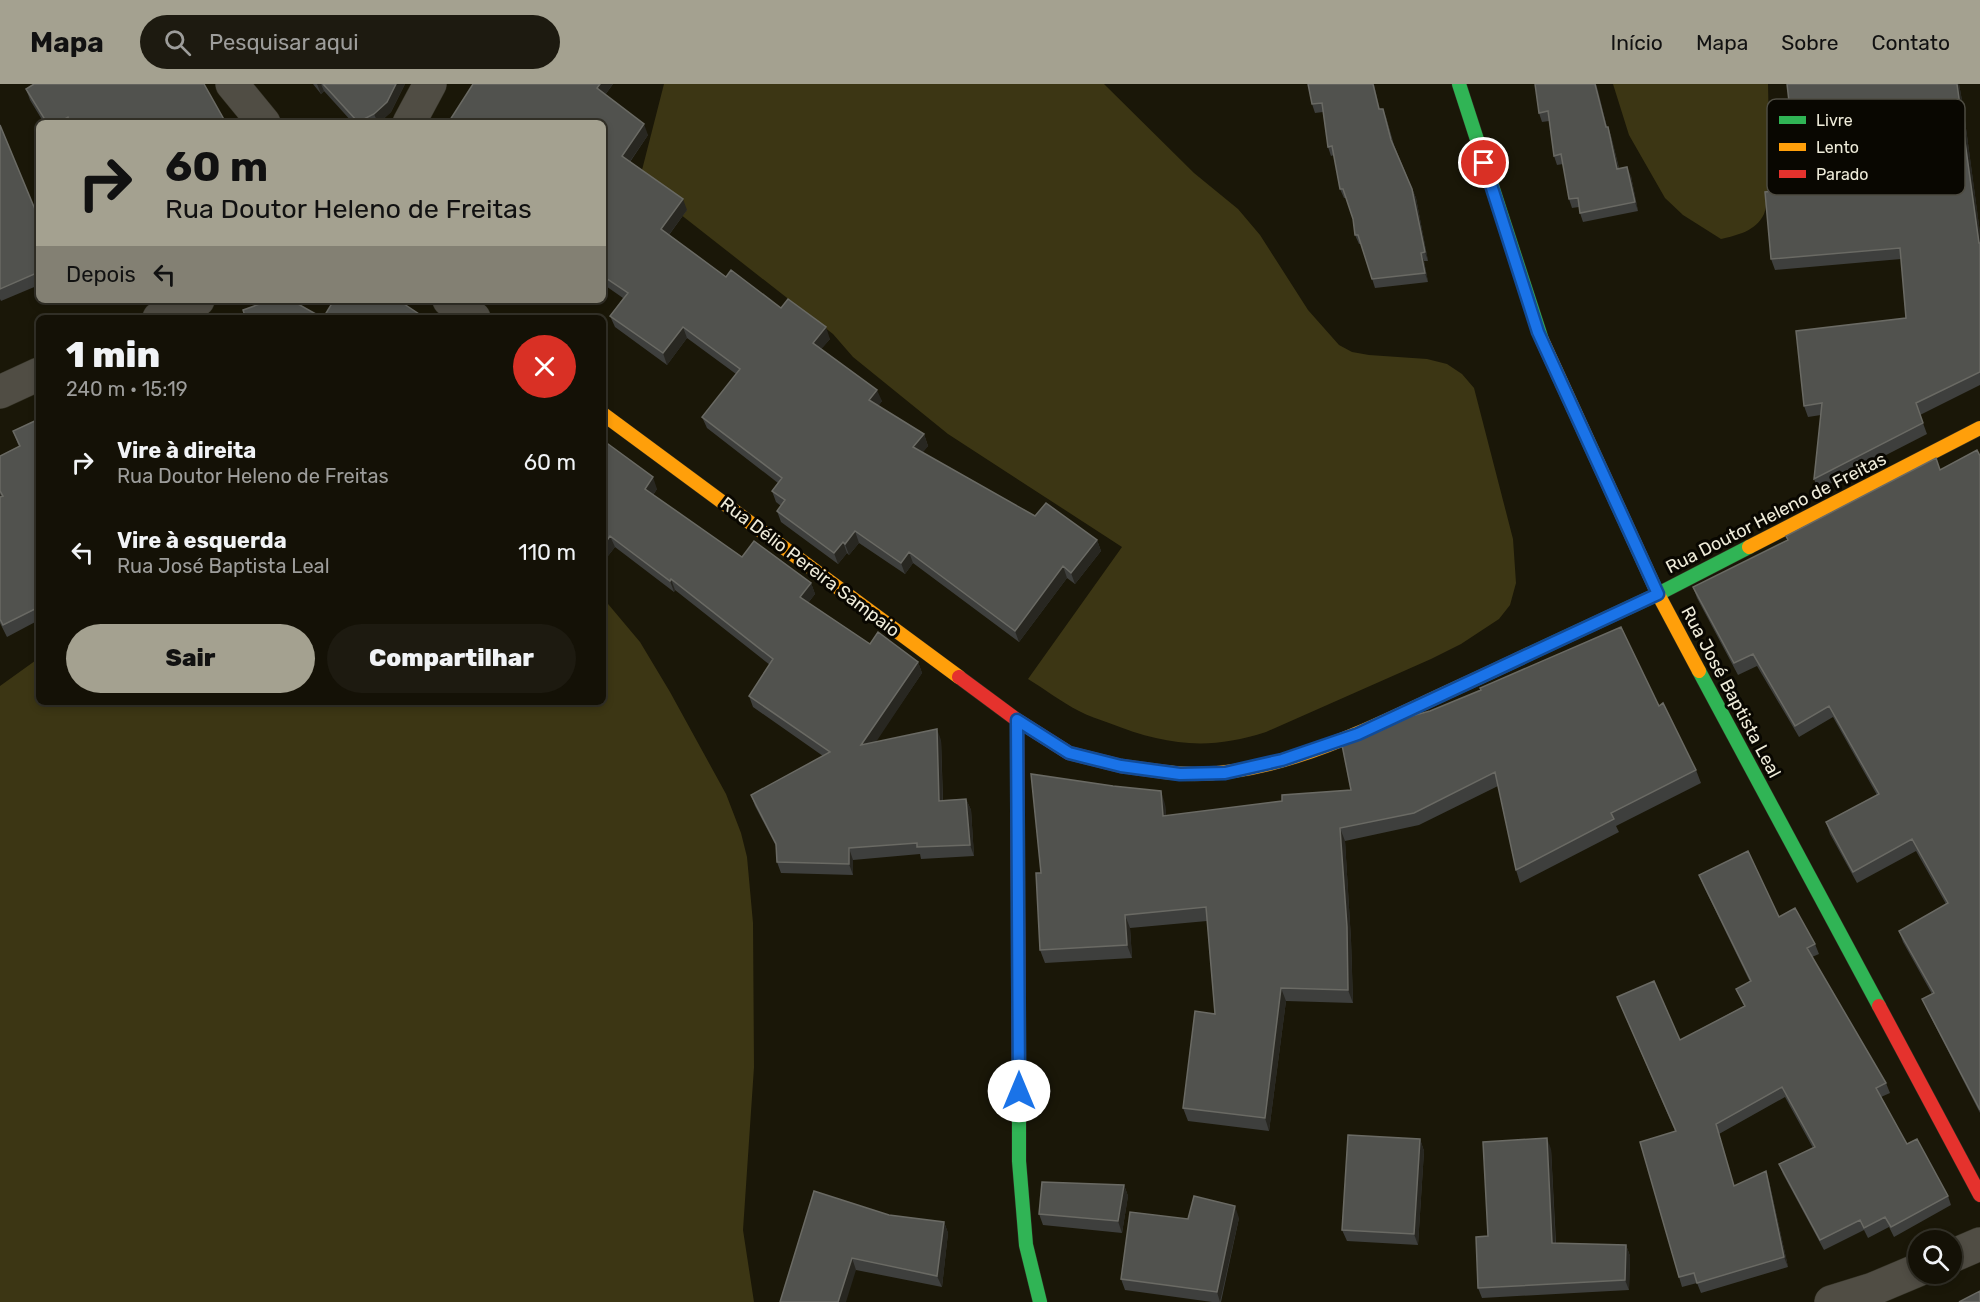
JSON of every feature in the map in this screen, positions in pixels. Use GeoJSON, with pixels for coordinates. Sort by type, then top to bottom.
{"type":"FeatureCollection","features":[{"type":"Feature","properties":{"kind":"street"},"geometry":{"type":"LineString","coordinates":[[232,84],[262,120]]}},
{"type":"Feature","properties":{"kind":"street"},"geometry":{"type":"LineString","coordinates":[[411,120],[430,84]]}},
{"type":"Feature","properties":{"kind":"street","name":"Rua José Baptista Leal"},"geometry":{"type":"LineString","coordinates":[[1459,84],[1538,332],[1658,594],[1980,1196]]}},
{"type":"Feature","properties":{"kind":"street"},"geometry":{"type":"LineString","coordinates":[[166,315],[192,303]]}},
{"type":"Feature","properties":{"kind":"street"},"geometry":{"type":"LineString","coordinates":[[453,303],[470,315]]}},
{"type":"Feature","properties":{"kind":"street"},"geometry":{"type":"LineString","coordinates":[[0,392],[36,375]]}},
{"type":"Feature","properties":{"kind":"street","name":"Rua Délio Pereira Sampaio"},"geometry":{"type":"LineString","coordinates":[[606,416],[1017,720]]}},
{"type":"Feature","properties":{"kind":"street","name":"Rua Doutor Heleno de Freitas"},"geometry":{"type":"LineString","coordinates":[[1017,720],[1069,753],[1121,766],[1180,774],[1225,773],[1282,760],[1358,734],[1658,594],[1980,428]]}},
{"type":"Feature","properties":{"kind":"street"},"geometry":{"type":"LineString","coordinates":[[1017,720],[1019,1161],[1026,1245],[1040,1302]]}},
{"type":"Feature","properties":{"kind":"street"},"geometry":{"type":"LineString","coordinates":[[1962,1252],[1980,1244]]}},
{"type":"Feature","properties":{"kind":"street"},"geometry":{"type":"LineString","coordinates":[[1831,1302],[1908,1274]]}},
{"type":"Feature","properties":{"kind":"shaded area"},"geometry":{"type":"Polygon","coordinates":[[[664,84],[1104,84],[1194,173],[1238,209],[1260,235],[1308,310],[1339,345],[1352,352],[1369,355],[1427,359],[1447,364],[1462,374],[1474,388],[1513,539],[1516,583],[1510,605],[1499,619],[1461,644],[1266,732],[1245,738],[1206,743],[1168,741],[1129,730],[1066,704],[1028,679],[1122,547],[948,434],[853,357],[833,334],[657,196],[645,180],[642,170],[664,84]]]}},
{"type":"Feature","properties":{"kind":"shaded area"},"geometry":{"type":"Polygon","coordinates":[[[1613,84],[1768,84],[1766,205],[1761,220],[1740,234],[1721,239],[1683,215],[1665,198],[1629,135],[1613,84]]]}},
{"type":"Feature","properties":{"kind":"shaded area"},"geometry":{"type":"Polygon","coordinates":[[[606,602],[640,642],[670,692],[726,794],[741,833],[747,857],[753,923],[754,1067],[743,1230],[754,1302],[0,1302],[0,686],[36,660],[36,705],[606,705],[606,602]]]}},
{"type":"Feature","properties":{"kind":"building"},"geometry":{"type":"Polygon","coordinates":[[[34,84],[204,84],[224,120],[69,120],[68,117],[63,120],[45,120],[26,89],[34,84]]]}},
{"type":"Feature","properties":{"kind":"building"},"geometry":{"type":"Polygon","coordinates":[[[323,84],[396,84],[387,102],[374,114],[362,120],[356,120],[323,84]]]}},
{"type":"Feature","properties":{"kind":"building"},"geometry":{"type":"Polygon","coordinates":[[[473,84],[600,84],[597,88],[644,124],[622,156],[683,199],[661,229],[726,277],[731,270],[781,308],[788,299],[826,327],[813,343],[877,390],[869,400],[924,434],[913,447],[1035,516],[1046,503],[1097,540],[1071,573],[1063,566],[1015,631],[909,552],[901,563],[855,531],[834,553],[777,511],[785,500],[772,491],[782,478],[702,417],[740,369],[683,327],[663,353],[610,316],[628,293],[606,278],[606,120],[450,120],[473,84]]]}},
{"type":"Feature","properties":{"kind":"building"},"geometry":{"type":"Polygon","coordinates":[[[1308,84],[1373,84],[1379,109],[1383,109],[1391,140],[1412,189],[1425,252],[1421,253],[1425,273],[1372,279],[1358,235],[1355,235],[1353,219],[1343,189],[1340,189],[1332,146],[1328,147],[1322,103],[1312,104],[1308,84]]]}},
{"type":"Feature","properties":{"kind":"building"},"geometry":{"type":"Polygon","coordinates":[[[1535,84],[1595,84],[1606,127],[1608,127],[1617,169],[1627,167],[1635,202],[1580,213],[1578,198],[1569,199],[1561,154],[1554,156],[1548,111],[1539,113],[1535,84]]]}},
{"type":"Feature","properties":{"kind":"building"},"geometry":{"type":"Polygon","coordinates":[[[1787,84],[1957,84],[1959,99],[1789,99],[1787,84]]]}},
{"type":"Feature","properties":{"kind":"building"},"geometry":{"type":"Polygon","coordinates":[[[0,125],[36,212],[36,273],[0,289],[0,125]]]}},
{"type":"Feature","properties":{"kind":"building"},"geometry":{"type":"Polygon","coordinates":[[[1965,142],[1980,243],[1980,372],[1916,403],[1923,423],[1814,479],[1822,403],[1804,406],[1796,331],[1906,318],[1900,248],[1771,259],[1765,192],[1767,192],[1767,195],[1965,195],[1965,142]]]}},
{"type":"Feature","properties":{"kind":"building"},"geometry":{"type":"Polygon","coordinates":[[[263,303],[296,303],[318,315],[238,315],[244,313],[243,310],[263,303]]]}},
{"type":"Feature","properties":{"kind":"building"},"geometry":{"type":"Polygon","coordinates":[[[332,303],[402,303],[420,315],[325,315],[332,303]]]}},
{"type":"Feature","properties":{"kind":"building"},"geometry":{"type":"Polygon","coordinates":[[[36,420],[36,608],[3,625],[0,619],[0,497],[3,496],[0,491],[0,456],[20,446],[13,431],[36,420]]]}},
{"type":"Feature","properties":{"kind":"building"},"geometry":{"type":"Polygon","coordinates":[[[606,442],[653,477],[645,489],[742,557],[754,541],[811,583],[800,597],[870,644],[878,632],[918,662],[861,745],[937,729],[939,801],[966,799],[970,845],[917,847],[917,843],[849,848],[849,864],[777,862],[776,844],[751,795],[830,752],[749,696],[773,659],[671,579],[670,581],[610,536],[606,542],[606,442]]]}},
{"type":"Feature","properties":{"kind":"building"},"geometry":{"type":"Polygon","coordinates":[[[1977,450],[1980,456],[1980,1110],[1922,999],[1934,993],[1899,931],[1948,903],[1912,839],[1853,872],[1826,822],[1879,794],[1829,706],[1795,726],[1753,654],[1734,663],[1693,587],[1788,540],[1786,536],[1936,458],[1940,470],[1977,450]]]}},
{"type":"Feature","properties":{"kind":"building"},"geometry":{"type":"Polygon","coordinates":[[[1621,627],[1659,706],[1663,703],[1696,770],[1611,813],[1614,819],[1516,870],[1495,772],[1414,813],[1340,828],[1347,927],[1348,990],[1281,988],[1265,1118],[1183,1108],[1195,1011],[1215,1014],[1206,907],[1125,915],[1127,945],[1040,950],[1036,873],[1041,873],[1031,774],[1161,791],[1163,816],[1282,801],[1282,795],[1351,790],[1342,745],[1404,718],[1430,711],[1481,690],[1480,688],[1621,627]]]}},
{"type":"Feature","properties":{"kind":"building"},"geometry":{"type":"Polygon","coordinates":[[[1748,851],[1779,917],[1795,908],[1815,944],[1807,948],[1886,1083],[1876,1088],[1907,1144],[1917,1139],[1948,1196],[1891,1227],[1885,1217],[1864,1228],[1860,1220],[1820,1240],[1779,1164],[1815,1147],[1782,1087],[1716,1124],[1734,1186],[1766,1171],[1784,1257],[1697,1283],[1694,1273],[1679,1277],[1640,1142],[1676,1131],[1617,997],[1654,981],[1680,1040],[1745,1006],[1736,989],[1751,981],[1699,875],[1748,851]]]}},
{"type":"Feature","properties":{"kind":"building"},"geometry":{"type":"Polygon","coordinates":[[[1348,1135],[1420,1139],[1414,1234],[1342,1230],[1348,1135]]]}},
{"type":"Feature","properties":{"kind":"building"},"geometry":{"type":"Polygon","coordinates":[[[1547,1138],[1552,1243],[1626,1245],[1625,1280],[1478,1288],[1476,1237],[1488,1236],[1483,1142],[1547,1138]]]}},
{"type":"Feature","properties":{"kind":"building"},"geometry":{"type":"Polygon","coordinates":[[[1042,1182],[1124,1185],[1118,1221],[1039,1214],[1042,1182]]]}},
{"type":"Feature","properties":{"kind":"building"},"geometry":{"type":"Polygon","coordinates":[[[814,1191],[889,1215],[944,1222],[937,1276],[852,1258],[838,1302],[780,1302],[814,1191]]]}},
{"type":"Feature","properties":{"kind":"building"},"geometry":{"type":"Polygon","coordinates":[[[1194,1196],[1235,1206],[1217,1292],[1121,1279],[1130,1212],[1188,1219],[1194,1196]]]}},
{"type":"Feature","properties":{"kind":"building"},"geometry":{"type":"Polygon","coordinates":[[[1980,1291],[1980,1302],[1959,1302],[1980,1291]]]}},
{"type":"Feature","properties":{"kind":"traffic: fast"},"geometry":{"type":"LineString","coordinates":[[1459,84],[1542,340]]}},
{"type":"Feature","properties":{"kind":"traffic: fast"},"geometry":{"type":"LineString","coordinates":[[1529,654],[1658,594],[1749,547]]}},
{"type":"Feature","properties":{"kind":"traffic: fast"},"geometry":{"type":"LineString","coordinates":[[1699,671],[1879,1006]]}},
{"type":"Feature","properties":{"kind":"traffic: fast"},"geometry":{"type":"LineString","coordinates":[[1019,1087],[1019,1161],[1026,1245],[1040,1302]]}},
{"type":"Feature","properties":{"kind":"traffic: slow"},"geometry":{"type":"LineString","coordinates":[[1542,340],[1658,594],[1699,671]]}},
{"type":"Feature","properties":{"kind":"traffic: slow"},"geometry":{"type":"LineString","coordinates":[[606,416],[959,677]]}},
{"type":"Feature","properties":{"kind":"traffic: slow"},"geometry":{"type":"LineString","coordinates":[[1749,547],[1980,428]]}},
{"type":"Feature","properties":{"kind":"traffic: slow"},"geometry":{"type":"LineString","coordinates":[[1165,772],[1198,774],[1231,772],[1297,756],[1362,732],[1529,654]]}},
{"type":"Feature","properties":{"kind":"traffic: jam"},"geometry":{"type":"LineString","coordinates":[[959,677],[1017,720],[1069,753],[1121,766],[1165,772]]}},
{"type":"Feature","properties":{"kind":"traffic: jam"},"geometry":{"type":"LineString","coordinates":[[1017,720],[1019,1087]]}},
{"type":"Feature","properties":{"kind":"traffic: jam"},"geometry":{"type":"LineString","coordinates":[[1879,1006],[1980,1195]]}},
{"type":"Feature","properties":{"kind":"route"},"geometry":{"type":"LineString","coordinates":[[1019,1091],[1017,720],[1069,753],[1121,766],[1180,774],[1225,773],[1282,760],[1358,734],[1658,594],[1538,332],[1484,163]]}}]}
